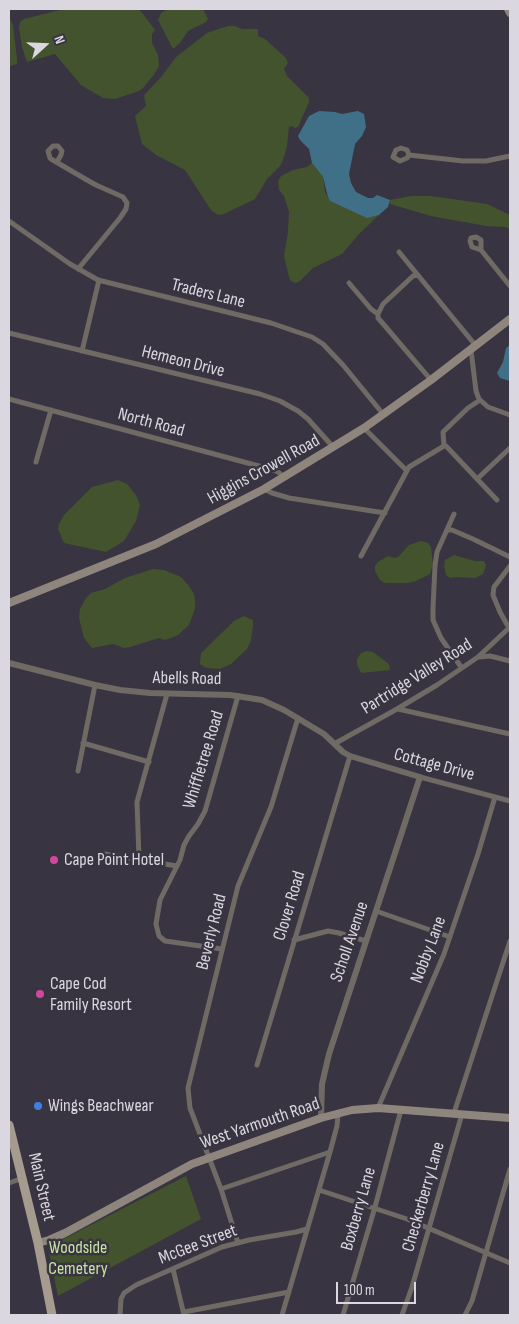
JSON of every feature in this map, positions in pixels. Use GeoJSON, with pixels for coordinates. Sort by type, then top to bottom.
{"type":"FeatureCollection","features":[{"type":"Feature","properties":{"kind":"main road"},"geometry":{"type":"LineString","coordinates":[[508,9],[510,13]]}},
{"type":"Feature","properties":{"kind":"main road","name":"Higgins Crowell Road"},"geometry":{"type":"LineString","coordinates":[[9,603],[156,544],[284,478],[364,428],[474,348],[510,319]]}},
{"type":"Feature","properties":{"kind":"main road","name":"West Yarmouth Road"},"geometry":{"type":"LineString","coordinates":[[38,1243],[65,1233],[192,1164],[321,1118],[378,1108],[510,1118]]}},
{"type":"Feature","properties":{"kind":"main road","name":"Main Street"},"geometry":{"type":"LineString","coordinates":[[9,1124],[38,1243],[52,1315]]}},
{"type":"Feature","properties":{"kind":"street"},"geometry":{"type":"LineString","coordinates":[[408,154],[476,161],[510,156]]}},
{"type":"Feature","properties":{"kind":"street"},"geometry":{"type":"LineString","coordinates":[[57,162],[127,202],[126,209],[120,218],[78,269]]}},
{"type":"Feature","properties":{"kind":"street","name":"Traders Lane"},"geometry":{"type":"LineString","coordinates":[[9,221],[78,269],[99,280],[271,323],[312,337],[324,344],[383,414]]}},
{"type":"Feature","properties":{"kind":"street"},"geometry":{"type":"LineString","coordinates":[[481,250],[510,286]]}},
{"type":"Feature","properties":{"kind":"street"},"geometry":{"type":"LineString","coordinates":[[399,252],[474,348],[476,391],[480,400],[488,407],[510,415]]}},
{"type":"Feature","properties":{"kind":"street"},"geometry":{"type":"LineString","coordinates":[[418,276],[413,276],[383,304],[378,318],[431,380]]}},
{"type":"Feature","properties":{"kind":"street"},"geometry":{"type":"LineString","coordinates":[[82,351],[99,280]]}},
{"type":"Feature","properties":{"kind":"street"},"geometry":{"type":"LineString","coordinates":[[349,283],[371,309],[378,314]]}},
{"type":"Feature","properties":{"kind":"street","name":"Hemeon Drive"},"geometry":{"type":"LineString","coordinates":[[9,333],[280,401],[308,419],[334,448]]}},
{"type":"Feature","properties":{"kind":"street","name":"North Road"},"geometry":{"type":"LineString","coordinates":[[9,399],[270,469],[278,472],[284,478]]}},
{"type":"Feature","properties":{"kind":"street"},"geometry":{"type":"LineString","coordinates":[[444,446],[443,432],[468,408],[480,400]]}},
{"type":"Feature","properties":{"kind":"street"},"geometry":{"type":"LineString","coordinates":[[36,462],[51,410]]}},
{"type":"Feature","properties":{"kind":"street"},"geometry":{"type":"LineString","coordinates":[[364,428],[406,471]]}},
{"type":"Feature","properties":{"kind":"street"},"geometry":{"type":"LineString","coordinates":[[361,556],[409,467],[444,446]]}},
{"type":"Feature","properties":{"kind":"street"},"geometry":{"type":"LineString","coordinates":[[444,446],[497,500]]}},
{"type":"Feature","properties":{"kind":"street"},"geometry":{"type":"LineString","coordinates":[[477,479],[510,448]]}},
{"type":"Feature","properties":{"kind":"street"},"geometry":{"type":"LineString","coordinates":[[264,489],[288,498],[385,513]]}},
{"type":"Feature","properties":{"kind":"street"},"geometry":{"type":"LineString","coordinates":[[454,514],[448,530],[441,541],[435,566],[432,608],[440,638],[461,667]]}},
{"type":"Feature","properties":{"kind":"street"},"geometry":{"type":"LineString","coordinates":[[448,530],[473,539],[510,557]]}},
{"type":"Feature","properties":{"kind":"street"},"geometry":{"type":"LineString","coordinates":[[510,566],[494,587],[493,595],[500,612],[510,627]]}},
{"type":"Feature","properties":{"kind":"street","name":"Partridge Valley Road"},"geometry":{"type":"LineString","coordinates":[[334,744],[397,709],[478,657],[510,627]]}},
{"type":"Feature","properties":{"kind":"street"},"geometry":{"type":"LineString","coordinates":[[478,657],[490,656],[510,661]]}},
{"type":"Feature","properties":{"kind":"street","name":"Abells Road"},"geometry":{"type":"LineString","coordinates":[[9,662],[95,685],[141,693],[202,693],[262,700],[298,718],[324,734],[350,756]]}},
{"type":"Feature","properties":{"kind":"street"},"geometry":{"type":"LineString","coordinates":[[78,771],[95,685]]}},
{"type":"Feature","properties":{"kind":"street"},"geometry":{"type":"LineString","coordinates":[[139,858],[137,802],[167,694]]}},
{"type":"Feature","properties":{"kind":"street","name":"Whiffletree Road"},"geometry":{"type":"LineString","coordinates":[[222,949],[165,941],[159,936],[156,924],[160,900],[182,856],[184,845],[205,811],[238,696]]}},
{"type":"Feature","properties":{"kind":"street"},"geometry":{"type":"LineString","coordinates":[[397,709],[510,734]]}},
{"type":"Feature","properties":{"kind":"street","name":"Beverly Road"},"geometry":{"type":"LineString","coordinates":[[238,1243],[221,1189],[189,1103],[188,1088],[238,886],[271,807],[298,718]]}},
{"type":"Feature","properties":{"kind":"street"},"geometry":{"type":"LineString","coordinates":[[83,743],[149,762]]}},
{"type":"Feature","properties":{"kind":"street","name":"Cottage Drive"},"geometry":{"type":"LineString","coordinates":[[350,756],[510,801]]}},
{"type":"Feature","properties":{"kind":"street","name":"Clover Road"},"geometry":{"type":"LineString","coordinates":[[257,1065],[350,756]]}},
{"type":"Feature","properties":{"kind":"street","name":"Scholl Avenue"},"geometry":{"type":"LineString","coordinates":[[321,1118],[320,1100],[324,1074],[420,777]]}},
{"type":"Feature","properties":{"kind":"street","name":"Nobby Lane"},"geometry":{"type":"LineString","coordinates":[[378,1108],[424,1003],[450,937],[495,797]]}},
{"type":"Feature","properties":{"kind":"street"},"geometry":{"type":"LineString","coordinates":[[105,854],[139,858],[177,866]]}},
{"type":"Feature","properties":{"kind":"street"},"geometry":{"type":"LineString","coordinates":[[376,911],[450,937]]}},
{"type":"Feature","properties":{"kind":"street"},"geometry":{"type":"LineString","coordinates":[[294,940],[328,931],[366,941]]}},
{"type":"Feature","properties":{"kind":"street"},"geometry":{"type":"LineString","coordinates":[[454,1113],[510,941]]}},
{"type":"Feature","properties":{"kind":"street","name":"Boxberry Lane"},"geometry":{"type":"LineString","coordinates":[[342,1315],[375,1207],[401,1110]]}},
{"type":"Feature","properties":{"kind":"street"},"geometry":{"type":"LineString","coordinates":[[282,1315],[330,1152],[338,1114]]}},
{"type":"Feature","properties":{"kind":"street","name":"Checkerberry Lane"},"geometry":{"type":"LineString","coordinates":[[402,1315],[412,1287],[462,1114]]}},
{"type":"Feature","properties":{"kind":"street"},"geometry":{"type":"LineString","coordinates":[[221,1189],[330,1152]]}},
{"type":"Feature","properties":{"kind":"street"},"geometry":{"type":"LineString","coordinates":[[465,1315],[472,1302],[510,1173]]}},
{"type":"Feature","properties":{"kind":"street"},"geometry":{"type":"LineString","coordinates":[[9,1182],[23,1178]]}},
{"type":"Feature","properties":{"kind":"street"},"geometry":{"type":"LineString","coordinates":[[319,1190],[375,1207],[510,1263]]}},
{"type":"Feature","properties":{"kind":"street","name":"McGee Street"},"geometry":{"type":"LineString","coordinates":[[120,1315],[121,1298],[124,1293],[136,1285],[222,1247],[307,1229]]}},
{"type":"Feature","properties":{"kind":"street"},"geometry":{"type":"LineString","coordinates":[[173,1269],[184,1314],[289,1292]]}},
{"type":"Feature","properties":{"kind":"green space"},"geometry":{"type":"Polygon","coordinates":[[[64,9],[139,9],[155,30],[152,34],[152,43],[158,55],[159,66],[143,88],[115,99],[103,98],[81,85],[55,54],[27,62],[22,47],[20,22],[24,19],[64,9]]]}},
{"type":"Feature","properties":{"kind":"green space"},"geometry":{"type":"Polygon","coordinates":[[[168,9],[203,9],[208,19],[206,22],[188,31],[180,43],[173,49],[158,20],[161,13],[168,9]]]}},
{"type":"Feature","properties":{"kind":"green space"},"geometry":{"type":"Polygon","coordinates":[[[9,17],[13,25],[17,59],[17,64],[10,66],[9,66],[9,17]]]}},
{"type":"Feature","properties":{"kind":"green space"},"geometry":{"type":"Polygon","coordinates":[[[228,26],[242,29],[258,29],[258,36],[265,39],[286,58],[288,63],[284,69],[287,76],[309,98],[309,102],[298,127],[289,127],[287,146],[280,166],[267,179],[255,199],[218,215],[211,210],[185,170],[156,155],[142,144],[135,116],[146,106],[144,95],[162,76],[176,57],[207,33],[228,26]]]}},
{"type":"Feature","properties":{"kind":"green space"},"geometry":{"type":"Polygon","coordinates":[[[312,163],[323,177],[325,192],[330,201],[369,217],[379,215],[342,254],[313,268],[296,283],[291,281],[289,277],[284,256],[289,212],[284,196],[279,190],[278,181],[281,176],[293,170],[307,167],[312,163]]]}},
{"type":"Feature","properties":{"kind":"green space"},"geometry":{"type":"Polygon","coordinates":[[[411,196],[431,196],[487,204],[510,215],[510,229],[431,216],[390,204],[390,200],[411,196]]]}},
{"type":"Feature","properties":{"kind":"green space"},"geometry":{"type":"Polygon","coordinates":[[[118,480],[127,484],[136,495],[140,505],[136,521],[124,541],[106,552],[64,543],[58,529],[64,515],[92,487],[118,480]]]}},
{"type":"Feature","properties":{"kind":"green space"},"geometry":{"type":"Polygon","coordinates":[[[421,541],[428,543],[431,547],[433,564],[430,574],[408,583],[385,583],[380,580],[375,571],[375,566],[378,562],[388,556],[395,558],[409,545],[421,541]]]}},
{"type":"Feature","properties":{"kind":"green space"},"geometry":{"type":"Polygon","coordinates":[[[454,555],[475,561],[484,561],[486,566],[483,574],[475,578],[450,578],[446,575],[445,560],[454,555]]]}},
{"type":"Feature","properties":{"kind":"green space"},"geometry":{"type":"Polygon","coordinates":[[[153,569],[164,570],[181,577],[189,586],[194,594],[195,609],[189,625],[178,635],[165,640],[159,638],[124,648],[113,644],[92,648],[84,638],[79,618],[80,609],[86,598],[91,593],[105,589],[125,578],[153,569]]]}},
{"type":"Feature","properties":{"kind":"green space"},"geometry":{"type":"Polygon","coordinates":[[[244,616],[253,620],[251,640],[247,649],[231,664],[220,669],[206,668],[200,664],[201,653],[234,621],[244,616]]]}},
{"type":"Feature","properties":{"kind":"green space"},"geometry":{"type":"Polygon","coordinates":[[[373,652],[389,664],[390,670],[362,673],[357,664],[357,659],[361,653],[373,652]]]}},
{"type":"Feature","properties":{"kind":"green space","name":"Woodside Cemetery"},"geometry":{"type":"Polygon","coordinates":[[[186,1176],[201,1219],[58,1296],[48,1247],[186,1176]]]}},
{"type":"Feature","properties":{"kind":"water"},"geometry":{"type":"Polygon","coordinates":[[[319,111],[342,114],[358,111],[364,114],[366,127],[362,136],[355,144],[349,174],[356,192],[368,198],[373,198],[377,195],[390,200],[388,207],[379,215],[367,218],[330,201],[323,177],[312,163],[309,149],[298,136],[309,116],[319,111]]]}},
{"type":"Feature","properties":{"kind":"water"},"geometry":{"type":"Polygon","coordinates":[[[510,345],[510,381],[500,378],[497,373],[503,362],[506,348],[510,345]]]}},
{"type":"Feature","properties":{"kind":"place","name":"Cape Point Hotel"},"geometry":{"type":"Point","coordinates":[54,860]}},
{"type":"Feature","properties":{"kind":"place","name":"Cape Cod Family Resort"},"geometry":{"type":"Point","coordinates":[40,994]}},
{"type":"Feature","properties":{"kind":"place","name":"Wings Beachwear"},"geometry":{"type":"Point","coordinates":[38,1106]}}]}
